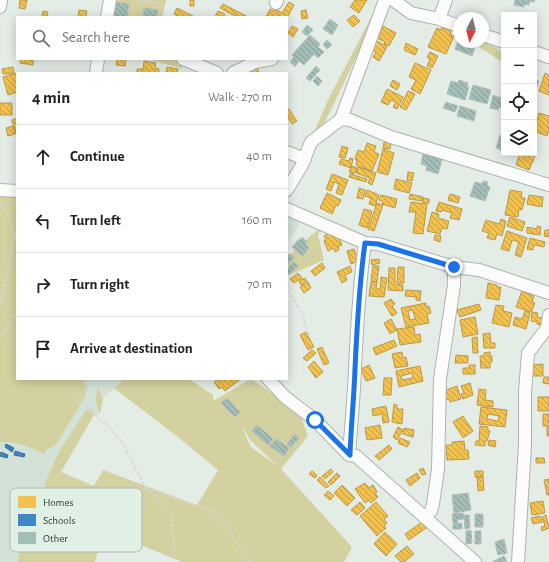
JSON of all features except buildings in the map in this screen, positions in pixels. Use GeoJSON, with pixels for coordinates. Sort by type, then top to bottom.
{"type":"FeatureCollection","features":[{"type":"Feature","properties":{"kind":"street"},"geometry":{"type":"LineString","coordinates":[[0,7],[1,0]]}},
{"type":"Feature","properties":{"kind":"street"},"geometry":{"type":"LineString","coordinates":[[107,16],[110,0]]}},
{"type":"Feature","properties":{"kind":"street"},"geometry":{"type":"LineString","coordinates":[[288,188],[305,159],[311,142],[341,119],[385,0]]}},
{"type":"Feature","properties":{"kind":"street"},"geometry":{"type":"LineString","coordinates":[[393,0],[411,13],[439,19],[453,24]]}},
{"type":"Feature","properties":{"kind":"street"},"geometry":{"type":"LineString","coordinates":[[439,19],[446,0]]}},
{"type":"Feature","properties":{"kind":"street"},"geometry":{"type":"LineString","coordinates":[[489,37],[501,41]]}},
{"type":"Feature","properties":{"kind":"street"},"geometry":{"type":"LineString","coordinates":[[537,53],[549,57]]}},
{"type":"Feature","properties":{"kind":"street"},"geometry":{"type":"LineString","coordinates":[[96,72],[98,60]]}},
{"type":"Feature","properties":{"kind":"street"},"geometry":{"type":"LineString","coordinates":[[185,60],[215,72]]}},
{"type":"Feature","properties":{"kind":"street"},"geometry":{"type":"LineString","coordinates":[[235,72],[255,62],[272,60]]}},
{"type":"Feature","properties":{"kind":"street"},"geometry":{"type":"LineString","coordinates":[[341,119],[350,120],[391,137],[549,185]]}},
{"type":"Feature","properties":{"kind":"street"},"geometry":{"type":"LineString","coordinates":[[288,152],[305,159]]}},
{"type":"Feature","properties":{"kind":"street"},"geometry":{"type":"LineString","coordinates":[[0,190],[16,191]]}},
{"type":"Feature","properties":{"kind":"street"},"geometry":{"type":"LineString","coordinates":[[288,209],[365,243],[378,244],[454,267],[479,270],[549,293]]}},
{"type":"Feature","properties":{"kind":"street"},"geometry":{"type":"LineString","coordinates":[[350,455],[357,326],[365,243]]}},
{"type":"Feature","properties":{"kind":"street"},"geometry":{"type":"LineString","coordinates":[[426,518],[431,511],[433,504],[438,469],[440,379],[454,285],[454,267]]}},
{"type":"Feature","properties":{"kind":"street"},"geometry":{"type":"LineString","coordinates":[[518,562],[525,445],[528,353],[546,328],[549,315]]}},
{"type":"Feature","properties":{"kind":"street"},"geometry":{"type":"LineString","coordinates":[[269,380],[285,397],[315,420],[350,455],[356,456],[475,562]]}},
{"type":"Feature","properties":{"kind":"path"},"geometry":{"type":"LineString","coordinates":[[137,0],[163,4]]}},
{"type":"Feature","properties":{"kind":"path"},"geometry":{"type":"LineString","coordinates":[[0,203],[7,212],[16,242]]}},
{"type":"Feature","properties":{"kind":"path"},"geometry":{"type":"LineString","coordinates":[[0,305],[14,237]]}},
{"type":"Feature","properties":{"kind":"path"},"geometry":{"type":"LineString","coordinates":[[288,291],[304,316],[306,328],[312,338]]}},
{"type":"Feature","properties":{"kind":"path"},"geometry":{"type":"LineString","coordinates":[[0,337],[16,313]]}},
{"type":"Feature","properties":{"kind":"path"},"geometry":{"type":"LineString","coordinates":[[87,380],[89,384],[77,399],[108,426],[122,442],[145,487],[158,497],[171,514],[175,557]]}},
{"type":"Feature","properties":{"kind":"path"},"geometry":{"type":"LineString","coordinates":[[145,487],[214,512],[227,527],[250,562]]}},
{"type":"Feature","properties":{"kind":"shaded area"},"geometry":{"type":"Polygon","coordinates":[[[111,0],[166,0],[162,16],[108,16],[111,0]]]}},
{"type":"Feature","properties":{"kind":"shaded area"},"geometry":{"type":"Polygon","coordinates":[[[380,0],[384,0],[323,126],[311,161],[310,142],[328,100],[380,0]]]}},
{"type":"Feature","properties":{"kind":"shaded area"},"geometry":{"type":"Polygon","coordinates":[[[489,44],[501,51],[501,61],[480,48],[489,48],[489,44]]]}},
{"type":"Feature","properties":{"kind":"shaded area"},"geometry":{"type":"Polygon","coordinates":[[[151,60],[180,60],[183,69],[151,60]]]}},
{"type":"Feature","properties":{"kind":"shaded area"},"geometry":{"type":"Polygon","coordinates":[[[0,195],[16,196],[16,380],[87,380],[83,383],[88,386],[84,398],[56,445],[46,450],[45,454],[18,444],[0,442],[0,195]]]}},
{"type":"Feature","properties":{"kind":"shaded area"},"geometry":{"type":"Polygon","coordinates":[[[288,215],[300,223],[288,240],[288,215]]]}},
{"type":"Feature","properties":{"kind":"shaded area"},"geometry":{"type":"Polygon","coordinates":[[[323,225],[318,235],[324,260],[288,276],[288,256],[323,225]]]}},
{"type":"Feature","properties":{"kind":"shaded area"},"geometry":{"type":"Polygon","coordinates":[[[86,380],[123,380],[103,398],[98,387],[96,406],[100,414],[94,415],[92,409],[47,478],[44,488],[10,488],[10,552],[20,552],[17,562],[0,562],[0,442],[12,441],[27,445],[45,454],[46,450],[56,445],[66,427],[82,383],[86,380]]]}},
{"type":"Feature","properties":{"kind":"shaded area"},"geometry":{"type":"Polygon","coordinates":[[[123,380],[190,380],[213,395],[213,401],[249,380],[252,380],[299,411],[308,436],[281,469],[352,547],[344,562],[182,562],[142,545],[142,488],[44,488],[59,452],[86,410],[92,409],[94,415],[61,472],[94,486],[103,470],[197,505],[218,470],[114,388],[123,380]],[[242,426],[250,446],[277,466],[250,440],[242,426]]]}},
{"type":"Feature","properties":{"kind":"shaded area"},"geometry":{"type":"Polygon","coordinates":[[[98,387],[103,398],[100,414],[96,400],[98,387]]]}},
{"type":"Feature","properties":{"kind":"shaded area"},"geometry":{"type":"Polygon","coordinates":[[[20,552],[97,552],[95,562],[17,562],[20,552]]]}},
{"type":"Feature","properties":{"kind":"route"},"geometry":{"type":"LineString","coordinates":[[315,420],[350,455],[357,326],[365,243],[378,244],[454,267]]}}]}
